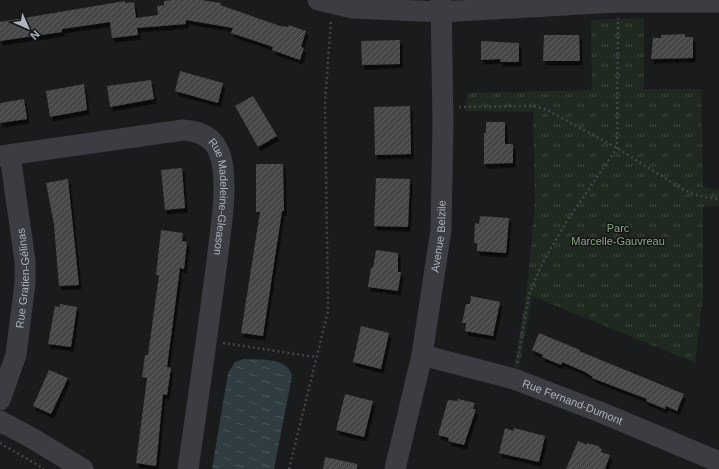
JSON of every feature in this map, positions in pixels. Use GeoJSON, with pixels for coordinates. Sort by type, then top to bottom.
{"type":"FeatureCollection","features":[{"type":"Feature","properties":{"kind":"street"},"geometry":{"type":"LineString","coordinates":[[318,0],[359,9],[617,1],[719,2]]}},
{"type":"Feature","properties":{"kind":"street","name":"Avenue Belzile"},"geometry":{"type":"LineString","coordinates":[[395,469],[422,355],[441,230],[441,6]]}},
{"type":"Feature","properties":{"kind":"street","name":"Rue Madeleine-Gleason"},"geometry":{"type":"LineString","coordinates":[[5,155],[183,130],[197,131],[213,141],[220,153],[223,176],[223,206],[207,341],[188,469]]}},
{"type":"Feature","properties":{"kind":"street","name":"Rue Gratien-Gélinas"},"geometry":{"type":"LineString","coordinates":[[0,400],[16,355],[25,284],[25,261],[5,155]]}},
{"type":"Feature","properties":{"kind":"street","name":"Rue Fernand-Dumont"},"geometry":{"type":"LineString","coordinates":[[422,355],[514,379],[600,412],[719,462]]}},
{"type":"Feature","properties":{"kind":"street"},"geometry":{"type":"LineString","coordinates":[[0,421],[83,469]]}},
{"type":"Feature","properties":{"kind":"path"},"geometry":{"type":"LineString","coordinates":[[514,379],[529,295],[540,268],[565,224],[617,148],[619,95],[617,1]]}},
{"type":"Feature","properties":{"kind":"path"},"geometry":{"type":"LineString","coordinates":[[290,469],[328,311],[325,103],[331,17]]}},
{"type":"Feature","properties":{"kind":"path"},"geometry":{"type":"LineString","coordinates":[[442,107],[534,106],[547,110],[617,148],[682,189],[699,196],[719,199]]}},
{"type":"Feature","properties":{"kind":"path"},"geometry":{"type":"LineString","coordinates":[[207,341],[316,357]]}},
{"type":"Feature","properties":{"kind":"path"},"geometry":{"type":"LineString","coordinates":[[0,443],[44,469]]}},
{"type":"Feature","properties":{"kind":"green space","name":"Parc Marcelle-Gauvreau"},"geometry":{"type":"Polygon","coordinates":[[[644,18],[644,89],[701,89],[703,187],[719,190],[719,206],[703,207],[703,297],[695,363],[532,296],[519,369],[514,367],[527,288],[535,202],[533,112],[466,111],[467,93],[592,90],[591,20],[644,18]]]}},
{"type":"Feature","properties":{"kind":"water"},"geometry":{"type":"Polygon","coordinates":[[[243,359],[272,361],[285,365],[292,376],[274,469],[212,469],[228,373],[235,362],[243,359]]]}},
{"type":"Feature","properties":{"kind":"building"},"geometry":{"type":"Polygon","coordinates":[[[201,0],[221,3],[220,5],[280,26],[288,27],[289,25],[306,31],[301,47],[304,48],[300,60],[272,50],[273,47],[231,33],[233,28],[186,20],[186,24],[137,28],[138,35],[112,38],[110,22],[62,29],[62,32],[0,41],[0,22],[125,1],[125,3],[134,2],[136,18],[158,15],[157,6],[164,5],[164,1],[201,0]]]}},
{"type":"Feature","properties":{"kind":"building"},"geometry":{"type":"Polygon","coordinates":[[[685,34],[685,37],[693,37],[693,58],[651,59],[653,38],[661,38],[661,35],[685,34]]]}},
{"type":"Feature","properties":{"kind":"building"},"geometry":{"type":"Polygon","coordinates":[[[544,35],[579,35],[580,61],[543,61],[544,35]]]}},
{"type":"Feature","properties":{"kind":"building"},"geometry":{"type":"Polygon","coordinates":[[[400,40],[400,64],[362,65],[361,41],[400,40]]]}},
{"type":"Feature","properties":{"kind":"building"},"geometry":{"type":"Polygon","coordinates":[[[481,41],[519,43],[519,62],[500,62],[500,59],[481,60],[481,41]]]}},
{"type":"Feature","properties":{"kind":"building"},"geometry":{"type":"Polygon","coordinates":[[[180,71],[223,83],[218,103],[175,91],[180,71]]]}},
{"type":"Feature","properties":{"kind":"building"},"geometry":{"type":"Polygon","coordinates":[[[151,80],[154,99],[110,107],[107,86],[151,80]]]}},
{"type":"Feature","properties":{"kind":"building"},"geometry":{"type":"Polygon","coordinates":[[[84,84],[87,110],[50,117],[46,91],[84,84]]]}},
{"type":"Feature","properties":{"kind":"building"},"geometry":{"type":"Polygon","coordinates":[[[253,96],[277,136],[258,147],[235,106],[253,96]]]}},
{"type":"Feature","properties":{"kind":"building"},"geometry":{"type":"Polygon","coordinates":[[[24,99],[27,119],[0,123],[0,103],[24,99]]]}},
{"type":"Feature","properties":{"kind":"building"},"geometry":{"type":"Polygon","coordinates":[[[410,106],[411,154],[375,155],[374,107],[410,106]]]}},
{"type":"Feature","properties":{"kind":"building"},"geometry":{"type":"Polygon","coordinates":[[[486,122],[505,122],[505,144],[513,144],[513,163],[484,164],[484,133],[486,133],[486,122]]]}},
{"type":"Feature","properties":{"kind":"building"},"geometry":{"type":"Polygon","coordinates":[[[256,164],[283,164],[284,211],[282,211],[263,336],[241,333],[260,212],[256,212],[256,164]]]}},
{"type":"Feature","properties":{"kind":"building"},"geometry":{"type":"Polygon","coordinates":[[[182,168],[185,208],[165,210],[161,170],[182,168]]]}},
{"type":"Feature","properties":{"kind":"building"},"geometry":{"type":"Polygon","coordinates":[[[376,178],[410,179],[408,227],[374,226],[376,178]]]}},
{"type":"Feature","properties":{"kind":"building"},"geometry":{"type":"Polygon","coordinates":[[[68,179],[79,285],[59,286],[54,225],[46,183],[68,179]]]}},
{"type":"Feature","properties":{"kind":"building"},"geometry":{"type":"Polygon","coordinates":[[[480,216],[509,218],[506,253],[477,251],[477,243],[474,243],[475,223],[479,224],[480,216]]]}},
{"type":"Feature","properties":{"kind":"building"},"geometry":{"type":"Polygon","coordinates":[[[161,230],[183,233],[182,241],[187,242],[184,269],[180,268],[167,367],[171,368],[167,395],[163,394],[156,466],[136,463],[147,378],[142,377],[145,355],[148,355],[159,275],[156,275],[161,230]]]}},
{"type":"Feature","properties":{"kind":"building"},"geometry":{"type":"Polygon","coordinates":[[[376,250],[398,253],[398,272],[401,272],[398,291],[368,287],[376,250]]]}},
{"type":"Feature","properties":{"kind":"building"},"geometry":{"type":"Polygon","coordinates":[[[471,296],[500,302],[493,336],[465,331],[466,323],[462,323],[466,304],[470,304],[471,296]]]}},
{"type":"Feature","properties":{"kind":"building"},"geometry":{"type":"Polygon","coordinates":[[[60,304],[77,307],[71,347],[48,344],[55,306],[60,307],[60,304]]]}},
{"type":"Feature","properties":{"kind":"building"},"geometry":{"type":"Polygon","coordinates":[[[361,326],[389,333],[381,369],[353,362],[361,326]]]}},
{"type":"Feature","properties":{"kind":"building"},"geometry":{"type":"Polygon","coordinates":[[[539,333],[684,394],[677,411],[666,406],[665,409],[646,401],[647,399],[592,378],[593,377],[585,372],[562,362],[561,365],[542,357],[543,355],[532,350],[539,333]]]}},
{"type":"Feature","properties":{"kind":"building"},"geometry":{"type":"Polygon","coordinates":[[[49,370],[68,378],[51,414],[33,406],[49,370]]]}},
{"type":"Feature","properties":{"kind":"building"},"geometry":{"type":"Polygon","coordinates":[[[345,394],[373,401],[364,437],[336,430],[345,394]]]}},
{"type":"Feature","properties":{"kind":"building"},"geometry":{"type":"Polygon","coordinates":[[[458,399],[475,403],[473,409],[476,409],[464,445],[448,441],[449,438],[438,435],[448,400],[458,401],[458,399]]]}},
{"type":"Feature","properties":{"kind":"building"},"geometry":{"type":"Polygon","coordinates":[[[505,428],[513,431],[514,428],[545,436],[539,462],[499,453],[505,428]]]}},
{"type":"Feature","properties":{"kind":"building"},"geometry":{"type":"Polygon","coordinates":[[[578,441],[587,445],[587,443],[598,446],[602,450],[601,452],[610,455],[605,469],[566,469],[578,441]]]}},
{"type":"Feature","properties":{"kind":"building"},"geometry":{"type":"Polygon","coordinates":[[[325,457],[357,464],[357,469],[323,469],[325,457]]]}}]}
